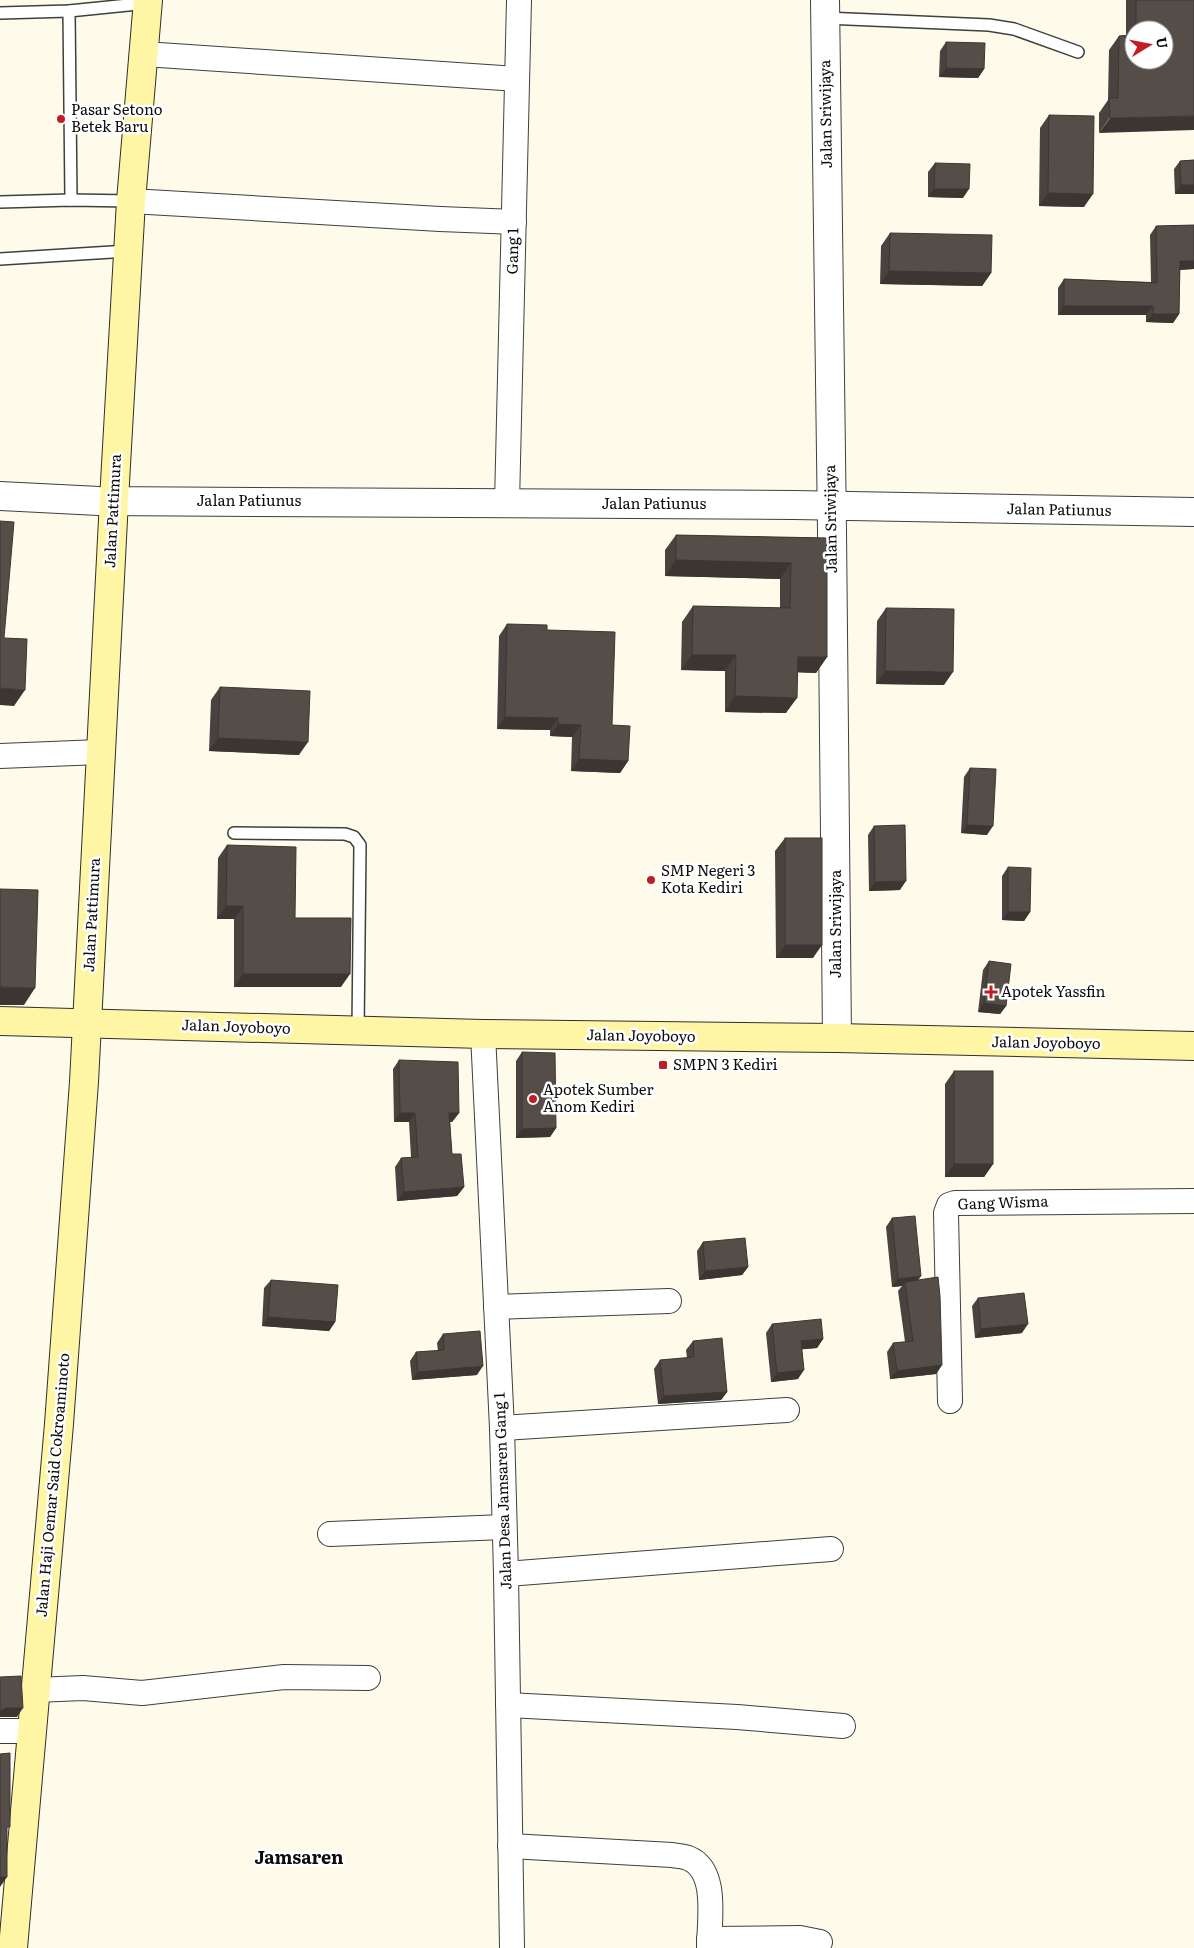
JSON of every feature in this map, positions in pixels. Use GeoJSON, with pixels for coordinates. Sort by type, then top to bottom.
{"type":"FeatureCollection","features":[{"type":"Feature","properties":{"kind":"main road","name":"Jalan Pattimura"},"geometry":{"type":"LineString","coordinates":[[87,1022],[128,251],[148,2]]}},
{"type":"Feature","properties":{"kind":"main road","name":"Jalan Joyoboyo"},"geometry":{"type":"LineString","coordinates":[[0,1022],[87,1022],[483,1034],[836,1038],[1194,1046]]}},
{"type":"Feature","properties":{"kind":"main road","name":"Jalan Haji Oemar Said Cokroaminoto"},"geometry":{"type":"LineString","coordinates":[[13,1948],[59,1424],[87,1022]]}},
{"type":"Feature","properties":{"kind":"street","name":"Gang 1"},"geometry":{"type":"LineString","coordinates":[[507,502],[519,0]]}},
{"type":"Feature","properties":{"kind":"street","name":"Jalan Sriwijaya"},"geometry":{"type":"LineString","coordinates":[[825,9],[836,1038]]}},
{"type":"Feature","properties":{"kind":"street"},"geometry":{"type":"LineString","coordinates":[[144,54],[516,80]]}},
{"type":"Feature","properties":{"kind":"street"},"geometry":{"type":"LineString","coordinates":[[131,201],[514,222]]}},
{"type":"Feature","properties":{"kind":"street","name":"Jalan Patiunus"},"geometry":{"type":"LineString","coordinates":[[0,496],[114,500],[507,502],[1194,512]]}},
{"type":"Feature","properties":{"kind":"street"},"geometry":{"type":"LineString","coordinates":[[0,756],[100,752]]}},
{"type":"Feature","properties":{"kind":"street","name":"Jalan Desa Jamsaren Gang 1"},"geometry":{"type":"LineString","coordinates":[[483,1034],[502,1428],[512,1948]]}},
{"type":"Feature","properties":{"kind":"street","name":"Gang Wisma"},"geometry":{"type":"LineString","coordinates":[[950,1401],[946,1213],[949,1205],[955,1203],[1194,1200]]}},
{"type":"Feature","properties":{"kind":"street"},"geometry":{"type":"LineString","coordinates":[[496,1307],[668,1301]]}},
{"type":"Feature","properties":{"kind":"street"},"geometry":{"type":"LineString","coordinates":[[502,1428],[787,1410]]}},
{"type":"Feature","properties":{"kind":"street"},"geometry":{"type":"LineString","coordinates":[[330,1534],[504,1527]]}},
{"type":"Feature","properties":{"kind":"street"},"geometry":{"type":"LineString","coordinates":[[506,1574],[831,1549]]}},
{"type":"Feature","properties":{"kind":"street"},"geometry":{"type":"LineString","coordinates":[[35,1690],[83,1688],[142,1693],[284,1677],[368,1678]]}},
{"type":"Feature","properties":{"kind":"street"},"geometry":{"type":"LineString","coordinates":[[508,1705],[737,1717],[842,1726]]}},
{"type":"Feature","properties":{"kind":"street"},"geometry":{"type":"LineString","coordinates":[[0,1731],[31,1731]]}},
{"type":"Feature","properties":{"kind":"street"},"geometry":{"type":"LineString","coordinates":[[510,1846],[688,1858],[705,1872],[710,1888],[709,1943],[800,1938],[820,1942]]}},
{"type":"Feature","properties":{"kind":"lane"},"geometry":{"type":"LineString","coordinates":[[0,13],[69,11],[148,2]]}},
{"type":"Feature","properties":{"kind":"lane"},"geometry":{"type":"LineString","coordinates":[[825,9],[990,25],[1014,30],[1078,52]]}},
{"type":"Feature","properties":{"kind":"lane"},"geometry":{"type":"LineString","coordinates":[[69,11],[71,200]]}},
{"type":"Feature","properties":{"kind":"lane"},"geometry":{"type":"LineString","coordinates":[[0,202],[131,201]]}},
{"type":"Feature","properties":{"kind":"lane"},"geometry":{"type":"LineString","coordinates":[[0,259],[128,251]]}},
{"type":"Feature","properties":{"kind":"lane"},"geometry":{"type":"LineString","coordinates":[[234,833],[345,834],[354,837],[360,845],[358,1031]]}},
{"type":"Feature","properties":{"kind":"building"},"geometry":{"type":"Polygon","coordinates":[[[1136,0],[1194,0],[1194,116],[1110,118],[1109,98],[1118,98],[1119,36],[1124,36],[1124,70],[1174,70],[1174,20],[1136,20],[1136,0]]]}},
{"type":"Feature","properties":{"kind":"building"},"geometry":{"type":"Polygon","coordinates":[[[946,42],[985,43],[984,69],[946,68],[946,42]]]}},
{"type":"Feature","properties":{"kind":"building"},"geometry":{"type":"Polygon","coordinates":[[[1049,115],[1094,116],[1093,194],[1048,193],[1049,115]]]}},
{"type":"Feature","properties":{"kind":"building"},"geometry":{"type":"Polygon","coordinates":[[[1194,160],[1194,185],[1181,185],[1180,161],[1194,160]]]}},
{"type":"Feature","properties":{"kind":"building"},"geometry":{"type":"Polygon","coordinates":[[[935,163],[970,164],[969,189],[934,189],[935,163]]]}},
{"type":"Feature","properties":{"kind":"building"},"geometry":{"type":"Polygon","coordinates":[[[1194,225],[1194,261],[1180,261],[1179,314],[1153,314],[1153,306],[1064,306],[1064,279],[1157,283],[1156,226],[1194,225]]]}},
{"type":"Feature","properties":{"kind":"building"},"geometry":{"type":"Polygon","coordinates":[[[890,233],[992,235],[991,273],[889,271],[890,233]]]}},
{"type":"Feature","properties":{"kind":"building"},"geometry":{"type":"Polygon","coordinates":[[[0,521],[14,522],[4,638],[27,639],[25,690],[0,688],[0,521]]]}},
{"type":"Feature","properties":{"kind":"building"},"geometry":{"type":"Polygon","coordinates":[[[676,535],[827,538],[827,657],[798,657],[797,698],[735,696],[736,655],[692,655],[693,606],[790,608],[791,563],[676,560],[676,535]]]}},
{"type":"Feature","properties":{"kind":"building"},"geometry":{"type":"Polygon","coordinates":[[[886,608],[954,609],[953,672],[885,671],[886,608]]]}},
{"type":"Feature","properties":{"kind":"building"},"geometry":{"type":"Polygon","coordinates":[[[507,624],[547,625],[547,630],[615,632],[612,725],[630,726],[628,761],[579,759],[581,725],[558,724],[558,718],[505,717],[507,624]]]}},
{"type":"Feature","properties":{"kind":"building"},"geometry":{"type":"Polygon","coordinates":[[[220,687],[310,691],[308,742],[218,738],[220,687]]]}},
{"type":"Feature","properties":{"kind":"building"},"geometry":{"type":"Polygon","coordinates":[[[970,768],[996,769],[993,826],[967,825],[970,768]]]}},
{"type":"Feature","properties":{"kind":"building"},"geometry":{"type":"Polygon","coordinates":[[[905,825],[906,881],[875,882],[874,826],[905,825]]]}},
{"type":"Feature","properties":{"kind":"building"},"geometry":{"type":"Polygon","coordinates":[[[785,838],[822,838],[822,945],[785,945],[785,838]]]}},
{"type":"Feature","properties":{"kind":"building"},"geometry":{"type":"Polygon","coordinates":[[[227,845],[296,847],[295,918],[351,918],[350,974],[243,974],[243,906],[226,906],[227,845]]]}},
{"type":"Feature","properties":{"kind":"building"},"geometry":{"type":"Polygon","coordinates":[[[1008,867],[1031,868],[1030,912],[1008,912],[1008,867]]]}},
{"type":"Feature","properties":{"kind":"building"},"geometry":{"type":"Polygon","coordinates":[[[0,889],[38,890],[35,988],[0,987],[0,889]]]}},
{"type":"Feature","properties":{"kind":"building"},"geometry":{"type":"Polygon","coordinates":[[[989,961],[1011,964],[1006,1006],[984,1003],[989,961]]]}},
{"type":"Feature","properties":{"kind":"building","name":"Apotek Sumber Anom Kediri"},"geometry":{"type":"Polygon","coordinates":[[[522,1052],[555,1053],[556,1128],[522,1129],[522,1052]]]}},
{"type":"Feature","properties":{"kind":"building"},"geometry":{"type":"Polygon","coordinates":[[[399,1060],[458,1062],[459,1113],[449,1113],[452,1154],[461,1154],[464,1187],[404,1192],[401,1158],[418,1157],[415,1113],[400,1113],[399,1060]]]}},
{"type":"Feature","properties":{"kind":"building"},"geometry":{"type":"Polygon","coordinates":[[[954,1071],[993,1071],[993,1164],[954,1164],[954,1071]]]}},
{"type":"Feature","properties":{"kind":"building"},"geometry":{"type":"Polygon","coordinates":[[[915,1216],[921,1276],[898,1279],[892,1218],[915,1216]]]}},
{"type":"Feature","properties":{"kind":"building"},"geometry":{"type":"Polygon","coordinates":[[[745,1238],[748,1267],[705,1271],[703,1242],[745,1238]]]}},
{"type":"Feature","properties":{"kind":"building"},"geometry":{"type":"Polygon","coordinates":[[[938,1277],[942,1365],[897,1371],[893,1343],[913,1341],[905,1282],[938,1277]]]}},
{"type":"Feature","properties":{"kind":"building"},"geometry":{"type":"Polygon","coordinates":[[[271,1280],[338,1285],[335,1322],[268,1317],[271,1280]]]}},
{"type":"Feature","properties":{"kind":"building"},"geometry":{"type":"Polygon","coordinates":[[[1024,1293],[1028,1324],[981,1329],[978,1298],[1024,1293]]]}},
{"type":"Feature","properties":{"kind":"building"},"geometry":{"type":"Polygon","coordinates":[[[821,1319],[823,1339],[801,1341],[804,1370],[777,1373],[772,1324],[821,1319]]]}},
{"type":"Feature","properties":{"kind":"building"},"geometry":{"type":"Polygon","coordinates":[[[480,1331],[483,1366],[418,1372],[416,1352],[444,1350],[443,1334],[480,1331]]]}},
{"type":"Feature","properties":{"kind":"building"},"geometry":{"type":"Polygon","coordinates":[[[722,1338],[727,1392],[664,1396],[660,1360],[694,1357],[693,1341],[722,1338]]]}},
{"type":"Feature","properties":{"kind":"building"},"geometry":{"type":"Polygon","coordinates":[[[21,1676],[23,1708],[6,1708],[0,1711],[0,1677],[21,1676]]]}},
{"type":"Feature","properties":{"kind":"building"},"geometry":{"type":"Polygon","coordinates":[[[10,1753],[10,1827],[7,1827],[7,1877],[0,1877],[0,1754],[10,1753]]]}},
{"type":"Feature","properties":{"kind":"place","name":"Pasar Setono Betek Baru"},"geometry":{"type":"Point","coordinates":[61,119]}},
{"type":"Feature","properties":{"kind":"place","name":"SMP Negeri 3 Kota Kediri"},"geometry":{"type":"Point","coordinates":[651,880]}},
{"type":"Feature","properties":{"kind":"place","name":"Apotek Yassfin"},"geometry":{"type":"Point","coordinates":[991,992]}},
{"type":"Feature","properties":{"kind":"place","name":"SMPN 3 Kediri"},"geometry":{"type":"Point","coordinates":[663,1065]}},
{"type":"Feature","properties":{"kind":"place","name":"Apotek Sumber Anom Kediri"},"geometry":{"type":"Point","coordinates":[533,1099]}},
{"type":"Feature","properties":{"kind":"district","name":"Jamsaren"},"geometry":{"type":"Point","coordinates":[299,1858]}}]}
